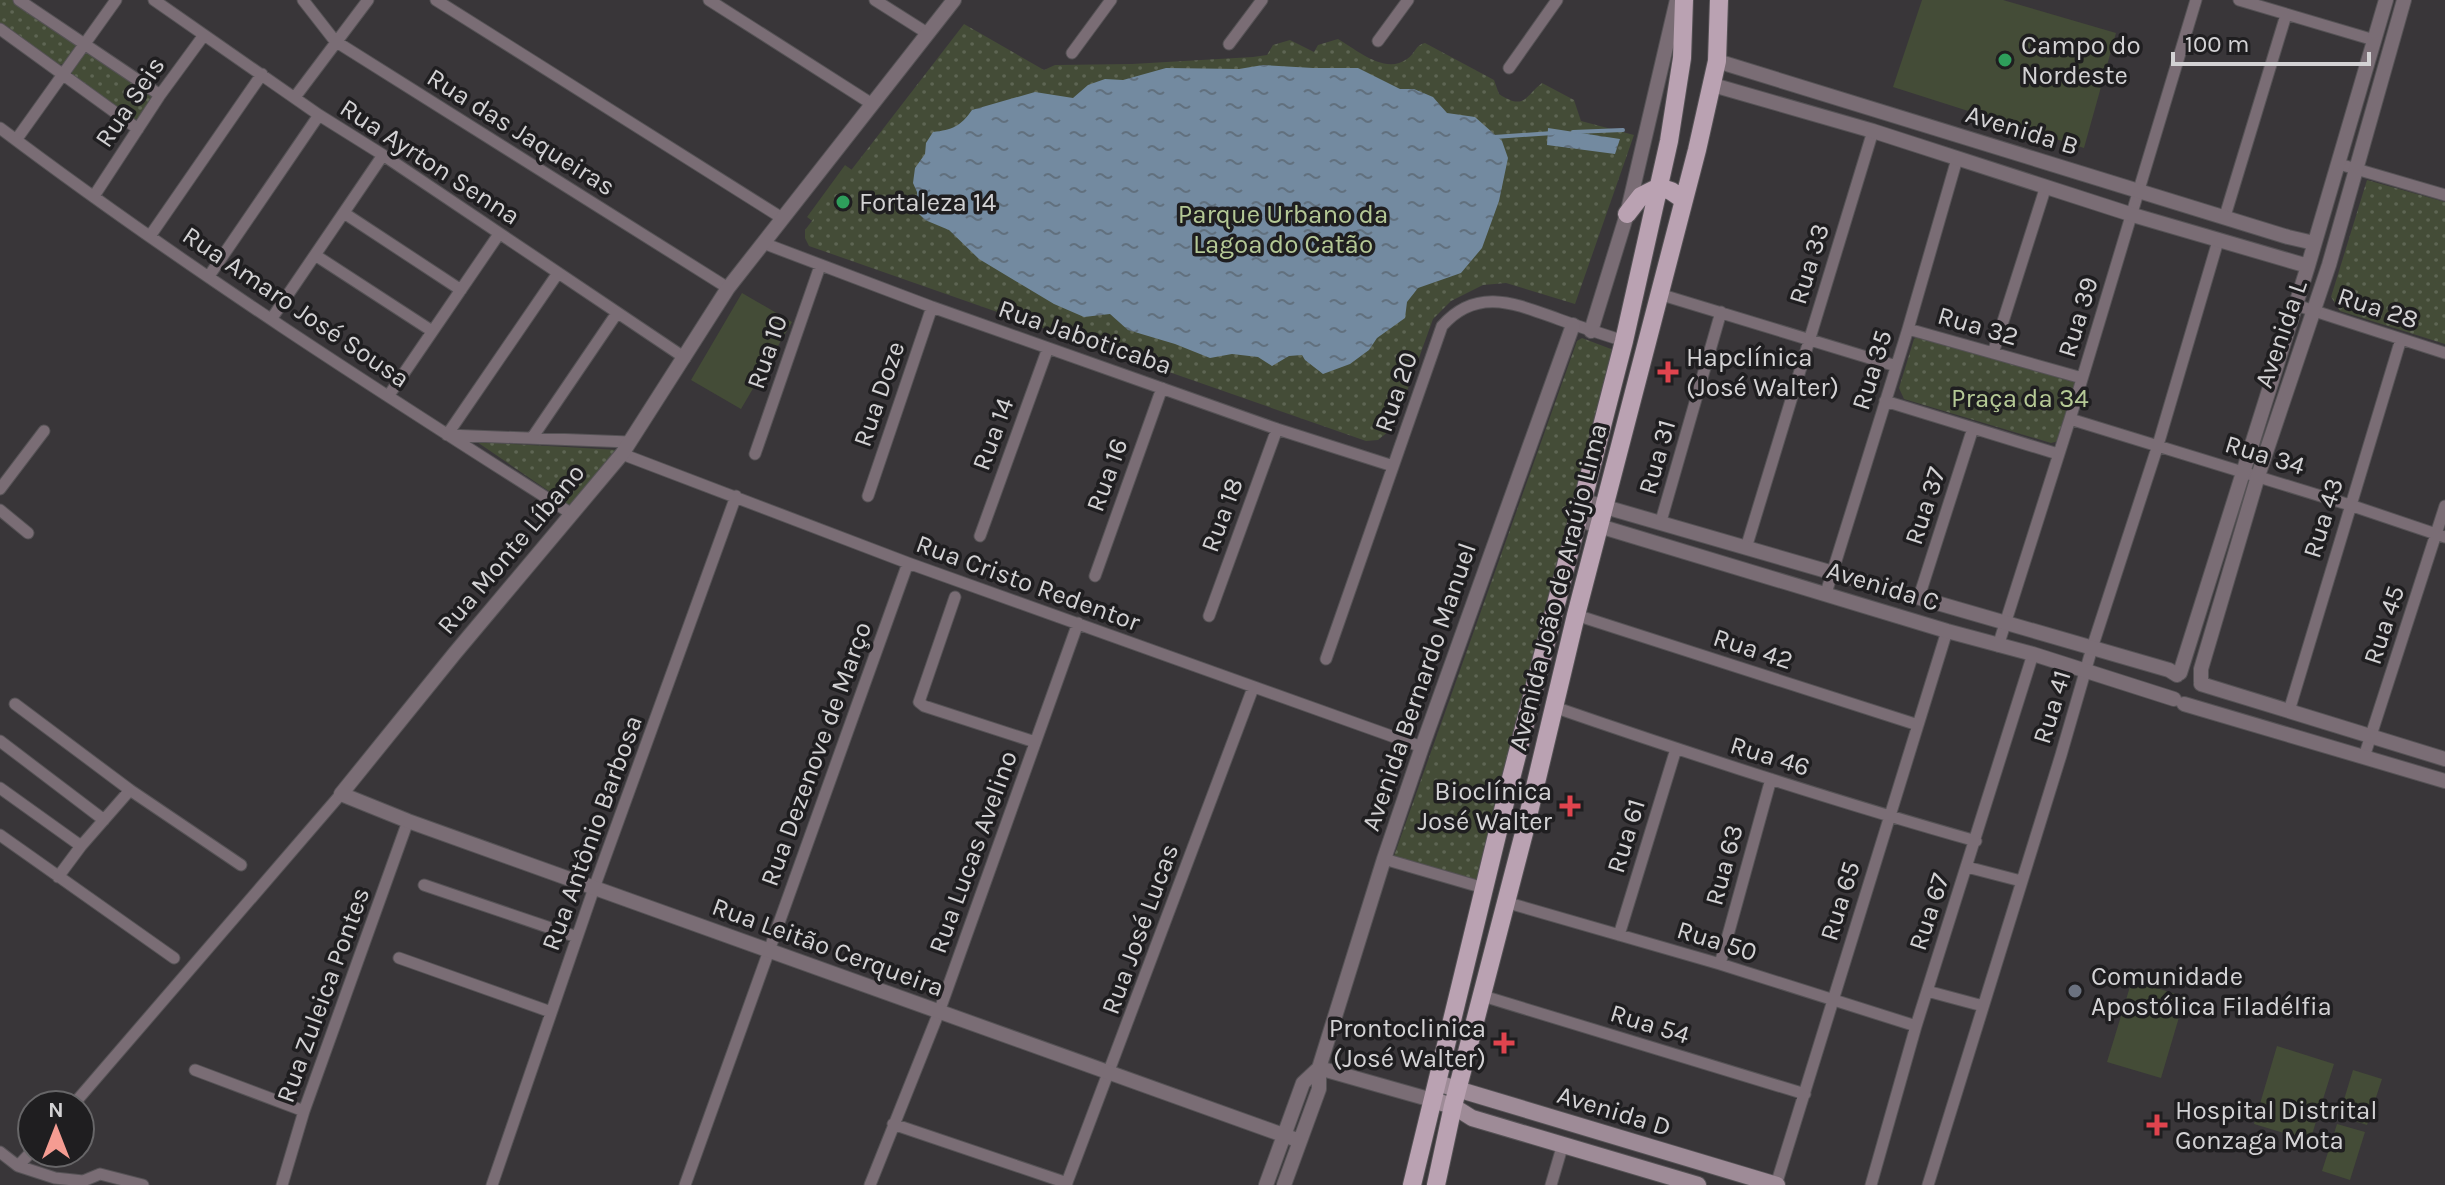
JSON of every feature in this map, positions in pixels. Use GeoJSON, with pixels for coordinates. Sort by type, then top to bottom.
{"type":"FeatureCollection","features":[{"type":"Feature","properties":{"kind":"main road","name":"Avenida João de Araújo Lima"},"geometry":{"type":"LineString","coordinates":[[1412,1185],[1484,888],[1624,341],[1669,141],[1682,58],[1684,0]]}},
{"type":"Feature","properties":{"kind":"main road","name":"Avenida João de Araújo Lima"},"geometry":{"type":"LineString","coordinates":[[1436,1185],[1576,615],[1713,85],[1719,0]]}},
{"type":"Feature","properties":{"kind":"main road"},"geometry":{"type":"LineString","coordinates":[[1669,141],[1670,148],[1677,155],[1689,156],[1697,150]]}},
{"type":"Feature","properties":{"kind":"main road"},"geometry":{"type":"LineString","coordinates":[[1627,214],[1641,196],[1659,187],[1684,200]]}},
{"type":"Feature","properties":{"kind":"main road","name":"Avenida D"},"geometry":{"type":"LineString","coordinates":[[1435,1092],[1776,1185]]}},
{"type":"Feature","properties":{"kind":"main road","name":"Avenida D"},"geometry":{"type":"LineString","coordinates":[[1456,1097],[1472,1118],[1563,1144],[1648,1178],[1698,1185]]}},
{"type":"Feature","properties":{"kind":"street"},"geometry":{"type":"LineString","coordinates":[[19,0],[160,95]]}},
{"type":"Feature","properties":{"kind":"street"},"geometry":{"type":"LineString","coordinates":[[16,140],[116,0]]}},
{"type":"Feature","properties":{"kind":"street","name":"Rua Ayrton Senna"},"geometry":{"type":"LineString","coordinates":[[154,0],[319,115],[685,358]]}},
{"type":"Feature","properties":{"kind":"street","name":"Rua das Jaqueiras"},"geometry":{"type":"LineString","coordinates":[[303,0],[335,41],[728,288]]}},
{"type":"Feature","properties":{"kind":"street"},"geometry":{"type":"LineString","coordinates":[[295,97],[368,0]]}},
{"type":"Feature","properties":{"kind":"street"},"geometry":{"type":"LineString","coordinates":[[436,0],[782,218]]}},
{"type":"Feature","properties":{"kind":"street"},"geometry":{"type":"LineString","coordinates":[[709,0],[872,104]]}},
{"type":"Feature","properties":{"kind":"street"},"geometry":{"type":"LineString","coordinates":[[875,0],[927,33]]}},
{"type":"Feature","properties":{"kind":"street","name":"Rua Monte Líbano"},"geometry":{"type":"LineString","coordinates":[[87,1089],[341,794],[626,448],[728,288],[954,0]]}},
{"type":"Feature","properties":{"kind":"street"},"geometry":{"type":"LineString","coordinates":[[1072,53],[1111,0]]}},
{"type":"Feature","properties":{"kind":"street"},"geometry":{"type":"LineString","coordinates":[[1229,44],[1262,0]]}},
{"type":"Feature","properties":{"kind":"street"},"geometry":{"type":"LineString","coordinates":[[1378,41],[1408,0]]}},
{"type":"Feature","properties":{"kind":"street"},"geometry":{"type":"LineString","coordinates":[[1509,68],[1557,0]]}},
{"type":"Feature","properties":{"kind":"street"},"geometry":{"type":"LineString","coordinates":[[1591,331],[1627,214],[1677,0]]}},
{"type":"Feature","properties":{"kind":"street","name":"Rua 39"},"geometry":{"type":"LineString","coordinates":[[1998,646],[2133,215],[2196,0]]}},
{"type":"Feature","properties":{"kind":"street"},"geometry":{"type":"LineString","coordinates":[[2239,0],[2374,40]]}},
{"type":"Feature","properties":{"kind":"street","name":"Avenida L"},"geometry":{"type":"LineString","coordinates":[[2201,683],[2201,669],[2296,305],[2386,0]]}},
{"type":"Feature","properties":{"kind":"street","name":"Avenida L"},"geometry":{"type":"LineString","coordinates":[[2178,674],[2315,310],[2404,0]]}},
{"type":"Feature","properties":{"kind":"street"},"geometry":{"type":"LineString","coordinates":[[2225,216],[2286,15]]}},
{"type":"Feature","properties":{"kind":"street"},"geometry":{"type":"LineString","coordinates":[[0,29],[138,129]]}},
{"type":"Feature","properties":{"kind":"street","name":"Rua Seis"},"geometry":{"type":"LineString","coordinates":[[94,196],[160,95],[204,35]]}},
{"type":"Feature","properties":{"kind":"street","name":"Avenida B"},"geometry":{"type":"LineString","coordinates":[[1717,61],[2314,243]]}},
{"type":"Feature","properties":{"kind":"street"},"geometry":{"type":"LineString","coordinates":[[150,236],[262,74]]}},
{"type":"Feature","properties":{"kind":"street","name":"Avenida B"},"geometry":{"type":"LineString","coordinates":[[1713,85],[1873,131],[2133,215],[2308,266]]}},
{"type":"Feature","properties":{"kind":"street"},"geometry":{"type":"LineString","coordinates":[[209,276],[319,115]]}},
{"type":"Feature","properties":{"kind":"street","name":"Rua Amaro José Sousa"},"geometry":{"type":"LineString","coordinates":[[0,128],[209,276],[447,435],[572,514]]}},
{"type":"Feature","properties":{"kind":"street","name":"Rua 33"},"geometry":{"type":"LineString","coordinates":[[1746,548],[1873,131]]}},
{"type":"Feature","properties":{"kind":"street"},"geometry":{"type":"LineString","coordinates":[[272,318],[383,155]]}},
{"type":"Feature","properties":{"kind":"street","name":"Rua 35"},"geometry":{"type":"LineString","coordinates":[[1826,593],[1957,159]]}},
{"type":"Feature","properties":{"kind":"street"},"geometry":{"type":"LineString","coordinates":[[2339,164],[2445,194]]}},
{"type":"Feature","properties":{"kind":"street"},"geometry":{"type":"LineString","coordinates":[[1993,353],[2046,186]]}},
{"type":"Feature","properties":{"kind":"street"},"geometry":{"type":"LineString","coordinates":[[344,213],[461,290]]}},
{"type":"Feature","properties":{"kind":"street"},"geometry":{"type":"LineString","coordinates":[[389,395],[499,234]]}},
{"type":"Feature","properties":{"kind":"street","name":"Rua 41"},"geometry":{"type":"LineString","coordinates":[[1928,1185],[2092,648],[2158,445],[2218,241]]}},
{"type":"Feature","properties":{"kind":"street","name":"Rua Jaboticaba"},"geometry":{"type":"LineString","coordinates":[[763,243],[932,307],[1277,429],[1393,466]]}},
{"type":"Feature","properties":{"kind":"street"},"geometry":{"type":"LineString","coordinates":[[315,255],[432,331]]}},
{"type":"Feature","properties":{"kind":"street","name":"Rua 10"},"geometry":{"type":"LineString","coordinates":[[755,454],[820,266]]}},
{"type":"Feature","properties":{"kind":"street"},"geometry":{"type":"LineString","coordinates":[[447,435],[558,273]]}},
{"type":"Feature","properties":{"kind":"street"},"geometry":{"type":"LineString","coordinates":[[1659,294],[1896,366]]}},
{"type":"Feature","properties":{"kind":"street","name":"Rua 20"},"geometry":{"type":"LineString","coordinates":[[1326,659],[1442,326],[1452,314],[1468,305],[1504,302],[1624,341]]}},
{"type":"Feature","properties":{"kind":"street","name":"Rua 28"},"geometry":{"type":"LineString","coordinates":[[2296,305],[2445,353]]}},
{"type":"Feature","properties":{"kind":"street","name":"Rua Doze"},"geometry":{"type":"LineString","coordinates":[[868,496],[932,307]]}},
{"type":"Feature","properties":{"kind":"street","name":"Rua 31"},"geometry":{"type":"LineString","coordinates":[[1661,521],[1721,312]]}},
{"type":"Feature","properties":{"kind":"street"},"geometry":{"type":"LineString","coordinates":[[532,438],[617,313]]}},
{"type":"Feature","properties":{"kind":"street","name":"Avenida Bernardo Manuel"},"geometry":{"type":"LineString","coordinates":[[1284,1185],[1319,1089],[1319,1068],[1384,859],[1573,325]]}},
{"type":"Feature","properties":{"kind":"street","name":"Rua 32"},"geometry":{"type":"LineString","coordinates":[[1908,329],[2082,378]]}},
{"type":"Feature","properties":{"kind":"street","name":"Rua 43"},"geometry":{"type":"LineString","coordinates":[[2289,711],[2401,339]]}},
{"type":"Feature","properties":{"kind":"street","name":"Rua 14"},"geometry":{"type":"LineString","coordinates":[[980,536],[1048,348]]}},
{"type":"Feature","properties":{"kind":"street","name":"Rua 16"},"geometry":{"type":"LineString","coordinates":[[1095,576],[1162,388]]}},
{"type":"Feature","properties":{"kind":"street"},"geometry":{"type":"LineString","coordinates":[[1885,401],[2058,454]]}},
{"type":"Feature","properties":{"kind":"street","name":"Rua 34"},"geometry":{"type":"LineString","coordinates":[[2070,419],[2441,535]]}},
{"type":"Feature","properties":{"kind":"street","name":"Rua 37"},"geometry":{"type":"LineString","coordinates":[[1919,597],[1973,428]]}},
{"type":"Feature","properties":{"kind":"street","name":"Rua 18"},"geometry":{"type":"LineString","coordinates":[[1209,616],[1277,429]]}},
{"type":"Feature","properties":{"kind":"street"},"geometry":{"type":"LineString","coordinates":[[0,489],[44,431]]}},
{"type":"Feature","properties":{"kind":"street","name":"Rua Cristo Redentor"},"geometry":{"type":"LineString","coordinates":[[447,435],[532,438],[626,448],[736,496],[908,563],[1422,747]]}},
{"type":"Feature","properties":{"kind":"street","name":"Rua Antônio Barbosa"},"geometry":{"type":"LineString","coordinates":[[492,1185],[594,888],[736,496]]}},
{"type":"Feature","properties":{"kind":"street","name":"Avenida C"},"geometry":{"type":"LineString","coordinates":[[1579,510],[1604,506],[1661,521],[2178,674]]}},
{"type":"Feature","properties":{"kind":"street","name":"Rua 45"},"geometry":{"type":"LineString","coordinates":[[2364,757],[2441,535],[2445,506]]}},
{"type":"Feature","properties":{"kind":"street"},"geometry":{"type":"LineString","coordinates":[[0,510],[28,533]]}},
{"type":"Feature","properties":{"kind":"street","name":"Avenida C"},"geometry":{"type":"LineString","coordinates":[[1579,510],[1599,525],[2445,781]]}},
{"type":"Feature","properties":{"kind":"street","name":"Rua Dezenove de Março"},"geometry":{"type":"LineString","coordinates":[[685,1185],[908,563]]}},
{"type":"Feature","properties":{"kind":"street"},"geometry":{"type":"LineString","coordinates":[[955,597],[919,702],[1035,742]]}},
{"type":"Feature","properties":{"kind":"street","name":"Rua 42"},"geometry":{"type":"LineString","coordinates":[[1576,615],[1918,725]]}},
{"type":"Feature","properties":{"kind":"street","name":"Rua Lucas Avelino"},"geometry":{"type":"LineString","coordinates":[[870,1185],[939,1012],[1078,623]]}},
{"type":"Feature","properties":{"kind":"street","name":"Rua 65"},"geometry":{"type":"LineString","coordinates":[[1776,1185],[1947,631]]}},
{"type":"Feature","properties":{"kind":"street","name":"Rua 67"},"geometry":{"type":"LineString","coordinates":[[1871,1185],[1916,1026],[2033,654]]}},
{"type":"Feature","properties":{"kind":"street"},"geometry":{"type":"LineString","coordinates":[[2178,674],[2194,674],[2201,683],[2198,699],[2179,701],[2171,695],[2170,684],[2178,674]]}},
{"type":"Feature","properties":{"kind":"street"},"geometry":{"type":"LineString","coordinates":[[2201,683],[2445,759]]}},
{"type":"Feature","properties":{"kind":"street","name":"Rua José Lucas"},"geometry":{"type":"LineString","coordinates":[[1066,1184],[1253,688]]}},
{"type":"Feature","properties":{"kind":"street"},"geometry":{"type":"LineString","coordinates":[[15,704],[130,790],[241,865]]}},
{"type":"Feature","properties":{"kind":"street","name":"Rua 46"},"geometry":{"type":"LineString","coordinates":[[1554,707],[1676,749],[1976,841]]}},
{"type":"Feature","properties":{"kind":"street"},"geometry":{"type":"LineString","coordinates":[[0,741],[104,820]]}},
{"type":"Feature","properties":{"kind":"street","name":"Rua 61"},"geometry":{"type":"LineString","coordinates":[[1619,935],[1676,749]]}},
{"type":"Feature","properties":{"kind":"street","name":"Rua 63"},"geometry":{"type":"LineString","coordinates":[[1720,964],[1771,779]]}},
{"type":"Feature","properties":{"kind":"street"},"geometry":{"type":"LineString","coordinates":[[0,788],[81,846]]}},
{"type":"Feature","properties":{"kind":"street"},"geometry":{"type":"LineString","coordinates":[[58,877],[130,790]]}},
{"type":"Feature","properties":{"kind":"street","name":"Rua Leitão Cerqueira"},"geometry":{"type":"LineString","coordinates":[[341,794],[408,821],[1300,1141]]}},
{"type":"Feature","properties":{"kind":"street","name":"Rua Zuleica Pontes"},"geometry":{"type":"LineString","coordinates":[[282,1185],[304,1111],[408,821]]}},
{"type":"Feature","properties":{"kind":"street"},"geometry":{"type":"LineString","coordinates":[[0,835],[174,958]]}},
{"type":"Feature","properties":{"kind":"street"},"geometry":{"type":"LineString","coordinates":[[1384,859],[1484,888]]}},
{"type":"Feature","properties":{"kind":"street"},"geometry":{"type":"LineString","coordinates":[[1967,867],[2021,881]]}},
{"type":"Feature","properties":{"kind":"street"},"geometry":{"type":"LineString","coordinates":[[424,885],[577,937]]}},
{"type":"Feature","properties":{"kind":"street","name":"Rua 50"},"geometry":{"type":"LineString","coordinates":[[1505,902],[1720,964],[1916,1026]]}},
{"type":"Feature","properties":{"kind":"street"},"geometry":{"type":"LineString","coordinates":[[399,958],[551,1012]]}},
{"type":"Feature","properties":{"kind":"street"},"geometry":{"type":"LineString","coordinates":[[1927,991],[1983,1006]]}},
{"type":"Feature","properties":{"kind":"street","name":"Rua 54"},"geometry":{"type":"LineString","coordinates":[[1483,996],[1805,1094]]}},
{"type":"Feature","properties":{"kind":"street"},"geometry":{"type":"LineString","coordinates":[[1319,1068],[1435,1092]]}},
{"type":"Feature","properties":{"kind":"street","name":"Avenida Bernardo Manuel"},"geometry":{"type":"LineString","coordinates":[[1266,1185],[1303,1083],[1319,1068]]}},
{"type":"Feature","properties":{"kind":"street"},"geometry":{"type":"LineString","coordinates":[[195,1070],[304,1111]]}},
{"type":"Feature","properties":{"kind":"street"},"geometry":{"type":"LineString","coordinates":[[893,1124],[1066,1184]]}},
{"type":"Feature","properties":{"kind":"street"},"geometry":{"type":"LineString","coordinates":[[1551,1185],[1563,1144]]}},
{"type":"Feature","properties":{"kind":"street"},"geometry":{"type":"LineString","coordinates":[[0,1152],[16,1164]]}},
{"type":"Feature","properties":{"kind":"street"},"geometry":{"type":"LineString","coordinates":[[27,1169],[82,1183],[100,1174],[143,1185]]}},
{"type":"Feature","properties":{"kind":"green space"},"geometry":{"type":"Polygon","coordinates":[[[0,0],[13,0],[76,43],[78,48],[67,63],[58,65],[0,23],[0,0]]]}},
{"type":"Feature","properties":{"kind":"green space","name":"Campo do Nordeste"},"geometry":{"type":"Polygon","coordinates":[[[1922,0],[2003,0],[2116,33],[2084,148],[1893,87],[1922,0]]]}},
{"type":"Feature","properties":{"kind":"green space","name":"Parque Urbano da Lagoa do Catão"},"geometry":{"type":"Polygon","coordinates":[[[964,24],[1044,70],[1055,65],[1253,57],[1267,55],[1273,45],[1290,40],[1314,52],[1318,45],[1338,39],[1371,59],[1390,64],[1407,59],[1425,43],[1494,80],[1499,94],[1508,99],[1524,100],[1542,83],[1574,100],[1581,121],[1634,135],[1575,304],[1506,283],[1483,285],[1451,301],[1433,319],[1394,427],[1378,440],[1366,441],[809,246],[805,230],[964,24]]]}},
{"type":"Feature","properties":{"kind":"green space"},"geometry":{"type":"Polygon","coordinates":[[[85,51],[150,93],[153,99],[139,118],[133,120],[72,75],[72,67],[85,51]]]}},
{"type":"Feature","properties":{"kind":"green space","name":"Fortaleza 14"},"geometry":{"type":"Polygon","coordinates":[[[845,165],[878,188],[839,241],[807,217],[845,165]]]}},
{"type":"Feature","properties":{"kind":"green space"},"geometry":{"type":"Polygon","coordinates":[[[2367,180],[2445,202],[2445,344],[2340,311],[2331,297],[2367,180]]]}},
{"type":"Feature","properties":{"kind":"green space"},"geometry":{"type":"Polygon","coordinates":[[[742,293],[792,322],[741,409],[691,380],[742,293]]]}},
{"type":"Feature","properties":{"kind":"green space","name":"Praça da 34"},"geometry":{"type":"Polygon","coordinates":[[[1921,333],[2073,378],[2078,386],[2063,440],[2051,443],[1904,399],[1899,388],[1914,339],[1921,333]]]}},
{"type":"Feature","properties":{"kind":"green space"},"geometry":{"type":"Polygon","coordinates":[[[1582,338],[1611,349],[1613,354],[1480,879],[1472,883],[1396,862],[1394,856],[1577,341],[1582,338]]]}},
{"type":"Feature","properties":{"kind":"green space"},"geometry":{"type":"Polygon","coordinates":[[[477,442],[618,450],[572,507],[477,442]]]}},
{"type":"Feature","properties":{"kind":"green space"},"geometry":{"type":"Polygon","coordinates":[[[2132,980],[2185,997],[2161,1078],[2107,1062],[2132,980]]]}},
{"type":"Feature","properties":{"kind":"green space"},"geometry":{"type":"Polygon","coordinates":[[[2277,1046],[2334,1064],[2310,1141],[2254,1124],[2277,1046]]]}},
{"type":"Feature","properties":{"kind":"green space"},"geometry":{"type":"Polygon","coordinates":[[[2353,1070],[2382,1079],[2367,1125],[2339,1116],[2353,1070]]]}},
{"type":"Feature","properties":{"kind":"green space"},"geometry":{"type":"Polygon","coordinates":[[[2337,1124],[2365,1132],[2350,1180],[2322,1171],[2337,1124]]]}},
{"type":"Feature","properties":{"kind":"water","name":"Parque Urbano da Lagoa do Catão"},"geometry":{"type":"Polygon","coordinates":[[[1263,65],[1358,68],[1400,89],[1414,89],[1433,97],[1447,113],[1475,117],[1502,141],[1508,158],[1499,201],[1482,248],[1461,273],[1418,288],[1407,302],[1405,318],[1377,338],[1369,350],[1350,364],[1323,374],[1302,355],[1289,356],[1272,366],[1258,357],[1232,354],[1210,358],[1128,330],[1110,314],[1084,317],[1054,304],[979,259],[949,230],[925,220],[918,213],[917,192],[913,183],[915,168],[925,154],[926,143],[933,132],[956,126],[972,110],[1035,92],[1073,98],[1088,85],[1105,79],[1123,80],[1166,68],[1239,69],[1263,65]]]}},
{"type":"Feature","properties":{"kind":"water"},"geometry":{"type":"Polygon","coordinates":[[[1548,128],[1620,139],[1615,154],[1547,145],[1548,128]]]}},
{"type":"Feature","properties":{"kind":"waterway"},"geometry":{"type":"LineString","coordinates":[[1573,132],[1623,130]]}},
{"type":"Feature","properties":{"kind":"waterway"},"geometry":{"type":"LineString","coordinates":[[1494,137],[1553,133]]}},
{"type":"Feature","properties":{"kind":"place","name":"Campo do Nordeste"},"geometry":{"type":"Point","coordinates":[2005,60]}},
{"type":"Feature","properties":{"kind":"place","name":"Fortaleza 14"},"geometry":{"type":"Point","coordinates":[843,202]}},
{"type":"Feature","properties":{"kind":"place","name":"Hapclínica (José Walter)"},"geometry":{"type":"Point","coordinates":[1668,372]}},
{"type":"Feature","properties":{"kind":"place","name":"Bioclínica José Walter"},"geometry":{"type":"Point","coordinates":[1570,806]}},
{"type":"Feature","properties":{"kind":"place","name":"Comunidade Apostólica Filadélfia"},"geometry":{"type":"Point","coordinates":[2075,991]}},
{"type":"Feature","properties":{"kind":"place","name":"Prontoclinica (José Walter)"},"geometry":{"type":"Point","coordinates":[1504,1043]}},
{"type":"Feature","properties":{"kind":"place","name":"Hospital Distrital Gonzaga Mota"},"geometry":{"type":"Point","coordinates":[2157,1125]}}]}
